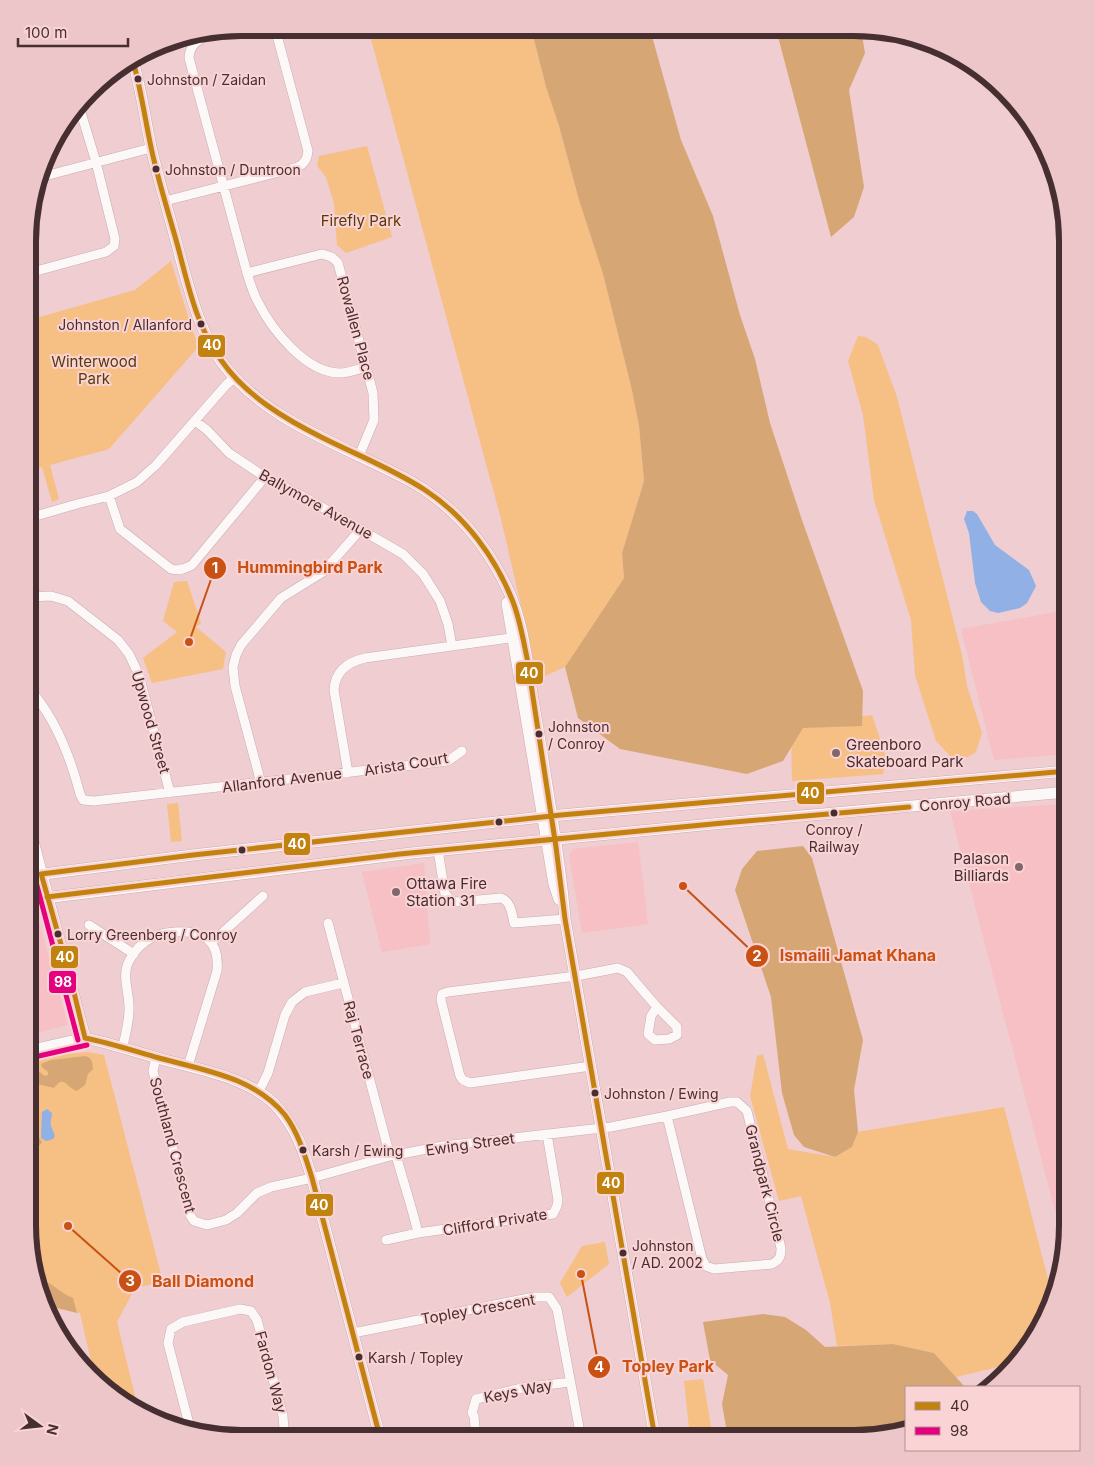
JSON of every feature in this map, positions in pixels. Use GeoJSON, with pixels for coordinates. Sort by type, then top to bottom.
{"type":"FeatureCollection","features":[{"type":"Feature","properties":{"kind":"street"},"geometry":{"type":"LineString","coordinates":[[165,201],[298,167],[307,159],[308,151],[277,36]]}},
{"type":"Feature","properties":{"kind":"street"},"geometry":{"type":"LineString","coordinates":[[201,40],[192,46],[189,58],[247,274],[258,302],[265,315],[284,339],[297,353],[319,368],[340,374],[366,366]]}},
{"type":"Feature","properties":{"kind":"street"},"geometry":{"type":"LineString","coordinates":[[135,66],[140,82],[151,148],[190,290],[201,324],[220,359],[234,378],[272,410],[426,490],[475,534],[497,570],[517,637],[548,817],[554,884],[565,919],[576,976],[653,1430]]}},
{"type":"Feature","properties":{"kind":"street"},"geometry":{"type":"LineString","coordinates":[[130,69],[145,114]]}},
{"type":"Feature","properties":{"kind":"street"},"geometry":{"type":"LineString","coordinates":[[36,271],[106,252],[114,246],[115,239],[96,162],[81,113]]}},
{"type":"Feature","properties":{"kind":"street"},"geometry":{"type":"LineString","coordinates":[[47,175],[151,148]]}},
{"type":"Feature","properties":{"kind":"street","name":"Rowallen Place"},"geometry":{"type":"LineString","coordinates":[[247,274],[322,254],[334,258],[338,263],[373,393],[374,411],[372,426],[359,456]]}},
{"type":"Feature","properties":{"kind":"street"},"geometry":{"type":"LineString","coordinates":[[36,516],[110,496],[130,486],[156,465],[234,378]]}},
{"type":"Feature","properties":{"kind":"street","name":"Ballymore Avenue"},"geometry":{"type":"LineString","coordinates":[[195,421],[229,452],[265,477],[306,498],[402,554],[423,574],[440,601],[448,624],[452,646]]}},
{"type":"Feature","properties":{"kind":"street"},"geometry":{"type":"LineString","coordinates":[[110,496],[120,529],[176,571],[192,565],[265,477]]}},
{"type":"Feature","properties":{"kind":"street"},"geometry":{"type":"LineString","coordinates":[[261,783],[235,686],[233,667],[236,655],[241,645],[281,598],[323,572],[361,529]]}},
{"type":"Feature","properties":{"kind":"street","name":"Upwood Street"},"geometry":{"type":"LineString","coordinates":[[36,597],[51,596],[68,601],[118,640],[129,654],[139,676],[170,793]]}},
{"type":"Feature","properties":{"kind":"street","name":"Allanford Avenue"},"geometry":{"type":"LineString","coordinates":[[36,697],[44,707],[68,754],[83,800],[94,801],[348,773],[334,680],[339,673],[355,660],[517,637]]}},
{"type":"Feature","properties":{"kind":"street","name":"Arista Court"},"geometry":{"type":"LineString","coordinates":[[348,773],[448,762],[462,751]]}},
{"type":"Feature","properties":{"kind":"street","name":"Conroy Road"},"geometry":{"type":"LineString","coordinates":[[36,875],[193,855],[548,817],[1059,772]]}},
{"type":"Feature","properties":{"kind":"street","name":"Conroy Road"},"geometry":{"type":"LineString","coordinates":[[36,899],[438,850],[1059,793]]}},
{"type":"Feature","properties":{"kind":"street"},"geometry":{"type":"LineString","coordinates":[[397,833],[400,854]]}},
{"type":"Feature","properties":{"kind":"street"},"geometry":{"type":"LineString","coordinates":[[438,850],[445,894],[451,900],[456,902],[502,898],[509,904],[514,923],[565,919]]}},
{"type":"Feature","properties":{"kind":"street"},"geometry":{"type":"LineString","coordinates":[[36,854],[85,1038]]}},
{"type":"Feature","properties":{"kind":"street"},"geometry":{"type":"LineString","coordinates":[[211,943],[263,896]]}},
{"type":"Feature","properties":{"kind":"street","name":"Raj Terrace"},"geometry":{"type":"LineString","coordinates":[[328,923],[393,1156],[411,1206],[418,1233]]}},
{"type":"Feature","properties":{"kind":"street"},"geometry":{"type":"LineString","coordinates":[[88,925],[134,954]]}},
{"type":"Feature","properties":{"kind":"street"},"geometry":{"type":"LineString","coordinates":[[123,1048],[129,1008],[126,969],[137,949],[153,937],[168,933],[197,933],[211,943],[216,950],[218,958],[217,971],[188,1066]]}},
{"type":"Feature","properties":{"kind":"street"},"geometry":{"type":"LineString","coordinates":[[591,1066],[470,1082],[463,1080],[460,1076],[441,1000],[442,994],[576,976],[618,968],[627,972],[657,1007]]}},
{"type":"Feature","properties":{"kind":"street"},"geometry":{"type":"LineString","coordinates":[[259,1091],[268,1073],[285,1015],[292,1002],[305,992],[343,982]]}},
{"type":"Feature","properties":{"kind":"street"},"geometry":{"type":"LineString","coordinates":[[36,1049],[85,1038],[236,1080],[259,1091],[278,1108],[300,1140],[312,1178],[378,1430]]}},
{"type":"Feature","properties":{"kind":"street","name":"Southland Crescent"},"geometry":{"type":"LineString","coordinates":[[156,1057],[153,1071],[190,1215],[194,1221],[207,1224],[226,1220],[238,1213],[257,1193],[271,1187],[312,1178]]}},
{"type":"Feature","properties":{"kind":"street","name":"Grandpark Circle"},"geometry":{"type":"LineString","coordinates":[[601,1128],[737,1102],[747,1111],[781,1248],[781,1256],[778,1261],[772,1264],[724,1268],[706,1266],[702,1259],[667,1116]]}},
{"type":"Feature","properties":{"kind":"street","name":"Ewing Street"},"geometry":{"type":"LineString","coordinates":[[312,1178],[393,1156],[443,1146],[601,1128]]}},
{"type":"Feature","properties":{"kind":"street","name":"Clifford Private"},"geometry":{"type":"LineString","coordinates":[[386,1240],[418,1233],[553,1214],[558,1206],[558,1200],[547,1134]]}},
{"type":"Feature","properties":{"kind":"street","name":"Topley Crescent"},"geometry":{"type":"LineString","coordinates":[[354,1333],[534,1297],[549,1298],[557,1309],[579,1430]]}},
{"type":"Feature","properties":{"kind":"street","name":"Fardon Way"},"geometry":{"type":"LineString","coordinates":[[189,1423],[168,1342],[171,1328],[183,1322],[240,1309],[251,1312],[257,1320],[283,1416],[283,1430]]}},
{"type":"Feature","properties":{"kind":"street","name":"Keys Way"},"geometry":{"type":"LineString","coordinates":[[475,1430],[472,1413],[476,1399],[522,1388],[570,1382]]}},
{"type":"Feature","properties":{"kind":"shaded area"},"geometry":{"type":"Polygon","coordinates":[[[533,36],[652,36],[681,140],[713,216],[740,315],[755,359],[770,423],[802,520],[863,691],[862,726],[803,728],[783,761],[747,774],[620,749],[578,718],[565,667],[624,578],[622,553],[644,481],[639,426],[631,386],[603,274],[546,87],[533,36]]]}},
{"type":"Feature","properties":{"kind":"shaded area"},"geometry":{"type":"Polygon","coordinates":[[[778,36],[862,37],[865,53],[849,90],[864,187],[854,217],[831,237],[778,36]]]}},
{"type":"Feature","properties":{"kind":"shaded area"},"geometry":{"type":"Polygon","coordinates":[[[1059,611],[1059,755],[994,760],[961,629],[1059,611]]]}},
{"type":"Feature","properties":{"kind":"shaded area"},"geometry":{"type":"Polygon","coordinates":[[[1059,804],[1059,1226],[950,811],[1059,804]]]}},
{"type":"Feature","properties":{"kind":"shaded area"},"geometry":{"type":"Polygon","coordinates":[[[638,842],[648,924],[582,933],[569,855],[573,849],[638,842]]]}},
{"type":"Feature","properties":{"kind":"shaded area"},"geometry":{"type":"Polygon","coordinates":[[[803,846],[812,858],[863,1040],[854,1090],[858,1132],[852,1147],[835,1157],[804,1147],[794,1135],[782,1093],[771,997],[735,890],[742,869],[757,851],[803,846]]]}},
{"type":"Feature","properties":{"kind":"shaded area"},"geometry":{"type":"Polygon","coordinates":[[[424,863],[430,944],[382,952],[362,872],[424,863]]]}},
{"type":"Feature","properties":{"kind":"shaded area"},"geometry":{"type":"Polygon","coordinates":[[[36,912],[68,1025],[36,1033],[36,912]]]}},
{"type":"Feature","properties":{"kind":"shaded area"},"geometry":{"type":"Polygon","coordinates":[[[85,1056],[91,1059],[93,1069],[88,1074],[85,1085],[77,1091],[63,1082],[57,1084],[54,1088],[36,1084],[36,1070],[45,1076],[48,1075],[48,1072],[41,1064],[51,1060],[85,1056]]]}},
{"type":"Feature","properties":{"kind":"shaded area"},"geometry":{"type":"Polygon","coordinates":[[[36,1128],[42,1142],[40,1145],[36,1145],[36,1128]]]}},
{"type":"Feature","properties":{"kind":"shaded area"},"geometry":{"type":"Polygon","coordinates":[[[44,1281],[73,1298],[77,1313],[53,1307],[44,1281]]]}},
{"type":"Feature","properties":{"kind":"shaded area"},"geometry":{"type":"Polygon","coordinates":[[[763,1314],[785,1317],[806,1330],[825,1347],[893,1344],[934,1353],[964,1386],[905,1386],[905,1423],[894,1426],[854,1430],[727,1430],[722,1404],[728,1375],[710,1360],[703,1322],[763,1314]]]}},
{"type":"Feature","properties":{"kind":"green space"},"geometry":{"type":"Polygon","coordinates":[[[370,36],[533,36],[579,200],[603,274],[639,426],[644,481],[622,553],[624,578],[565,667],[538,679],[501,519],[370,36]]]}},
{"type":"Feature","properties":{"kind":"green space","name":"Firefly Park"},"geometry":{"type":"Polygon","coordinates":[[[367,146],[392,237],[346,253],[337,245],[334,204],[326,177],[317,166],[319,156],[367,146]]]}},
{"type":"Feature","properties":{"kind":"green space","name":"Winterwood Park"},"geometry":{"type":"Polygon","coordinates":[[[171,261],[199,346],[109,449],[50,465],[59,499],[52,502],[42,467],[36,468],[36,318],[135,290],[171,261]]]}},
{"type":"Feature","properties":{"kind":"green space"},"geometry":{"type":"Polygon","coordinates":[[[858,336],[866,337],[878,345],[897,397],[962,655],[967,686],[982,733],[976,752],[968,757],[951,757],[936,741],[915,675],[911,620],[874,500],[863,415],[848,361],[858,336]]]}},
{"type":"Feature","properties":{"kind":"green space"},"geometry":{"type":"Polygon","coordinates":[[[187,581],[201,623],[196,627],[226,652],[223,669],[152,683],[143,658],[177,632],[163,621],[174,582],[187,581]]]}},
{"type":"Feature","properties":{"kind":"green space"},"geometry":{"type":"Polygon","coordinates":[[[872,715],[886,757],[883,774],[792,781],[791,727],[872,715]]]}},
{"type":"Feature","properties":{"kind":"green space"},"geometry":{"type":"Polygon","coordinates":[[[178,803],[182,841],[171,842],[167,804],[178,803]]]}},
{"type":"Feature","properties":{"kind":"green space"},"geometry":{"type":"Polygon","coordinates":[[[88,1052],[104,1055],[163,1282],[135,1288],[117,1322],[136,1401],[116,1387],[92,1365],[80,1313],[54,1308],[40,1265],[36,1225],[36,1061],[65,1054],[88,1052]]]}},
{"type":"Feature","properties":{"kind":"green space"},"geometry":{"type":"Polygon","coordinates":[[[763,1054],[788,1149],[835,1157],[852,1147],[858,1132],[1004,1107],[1050,1286],[1038,1316],[1031,1328],[1003,1366],[956,1377],[934,1353],[893,1344],[837,1346],[830,1303],[801,1196],[779,1201],[750,1096],[757,1056],[763,1054]]]}},
{"type":"Feature","properties":{"kind":"green space"},"geometry":{"type":"Polygon","coordinates":[[[605,1242],[609,1264],[567,1297],[560,1283],[582,1246],[605,1242]]]}},
{"type":"Feature","properties":{"kind":"green space"},"geometry":{"type":"Polygon","coordinates":[[[703,1379],[712,1430],[689,1430],[684,1381],[703,1379]]]}},
{"type":"Feature","properties":{"kind":"water"},"geometry":{"type":"Polygon","coordinates":[[[967,511],[973,511],[977,514],[995,545],[1029,570],[1036,586],[1027,603],[1020,608],[998,613],[990,611],[981,602],[975,583],[969,533],[964,519],[967,511]]]}},
{"type":"Feature","properties":{"kind":"water"},"geometry":{"type":"Polygon","coordinates":[[[47,1109],[52,1113],[51,1124],[55,1136],[53,1139],[46,1141],[41,1138],[42,1112],[47,1109]]]}},
{"type":"Feature","properties":{"kind":"transit line","name":"40"},"geometry":{"type":"LineString","coordinates":[[134,66],[157,172],[190,291],[199,320],[221,360],[242,385],[267,405],[295,423],[400,475],[440,500],[478,539],[498,570],[513,602],[527,658],[565,919],[654,1430]]}},
{"type":"Feature","properties":{"kind":"transit line","name":"40"},"geometry":{"type":"LineString","coordinates":[[41,874],[193,855],[561,815],[1059,772]]}},
{"type":"Feature","properties":{"kind":"transit line","name":"40"},"geometry":{"type":"LineString","coordinates":[[47,897],[400,854],[909,807]]}},
{"type":"Feature","properties":{"kind":"transit line","name":"40"},"geometry":{"type":"LineString","coordinates":[[42,877],[70,976],[85,1038]]}},
{"type":"Feature","properties":{"kind":"transit line","name":"98"},"geometry":{"type":"LineString","coordinates":[[36,882],[78,1040]]}},
{"type":"Feature","properties":{"kind":"transit line","name":"40"},"geometry":{"type":"LineString","coordinates":[[85,1038],[210,1071],[243,1083],[272,1102],[285,1115],[298,1137],[312,1178],[378,1430]]}},
{"type":"Feature","properties":{"kind":"transit line","name":"98"},"geometry":{"type":"LineString","coordinates":[[36,1057],[87,1045]]}},
{"type":"Feature","properties":{"kind":"place","name":"Johnston / Zaidan"},"geometry":{"type":"Point","coordinates":[138,79]}},
{"type":"Feature","properties":{"kind":"place","name":"Johnston / Duntroon"},"geometry":{"type":"Point","coordinates":[156,169]}},
{"type":"Feature","properties":{"kind":"place","name":"Johnston / Allanford"},"geometry":{"type":"Point","coordinates":[201,324]}},
{"type":"Feature","properties":{"kind":"place","name":"Hummingbird Park"},"geometry":{"type":"Point","coordinates":[189,642]}},
{"type":"Feature","properties":{"kind":"place","name":"Johnston / Conroy"},"geometry":{"type":"Point","coordinates":[539,734]}},
{"type":"Feature","properties":{"kind":"place","name":"Greenboro Skateboard Park"},"geometry":{"type":"Point","coordinates":[836,753]}},
{"type":"Feature","properties":{"kind":"place","name":"Conroy / Railway"},"geometry":{"type":"Point","coordinates":[834,813]}},
{"type":"Feature","properties":{"kind":"place","name":"Palason Billiards"},"geometry":{"type":"Point","coordinates":[1019,867]}},
{"type":"Feature","properties":{"kind":"place","name":"Ismaili Jamat Khana"},"geometry":{"type":"Point","coordinates":[683,886]}},
{"type":"Feature","properties":{"kind":"place","name":"Ottawa Fire Station 31"},"geometry":{"type":"Point","coordinates":[396,892]}},
{"type":"Feature","properties":{"kind":"place","name":"Lorry Greenberg / Conroy"},"geometry":{"type":"Point","coordinates":[58,934]}},
{"type":"Feature","properties":{"kind":"place","name":"Johnston / Ewing"},"geometry":{"type":"Point","coordinates":[595,1093]}},
{"type":"Feature","properties":{"kind":"place","name":"Karsh / Ewing"},"geometry":{"type":"Point","coordinates":[303,1150]}},
{"type":"Feature","properties":{"kind":"place","name":"Ball Diamond"},"geometry":{"type":"Point","coordinates":[68,1226]}},
{"type":"Feature","properties":{"kind":"place","name":"Johnston / AD. 2002"},"geometry":{"type":"Point","coordinates":[623,1253]}},
{"type":"Feature","properties":{"kind":"place","name":"Topley Park"},"geometry":{"type":"Point","coordinates":[581,1274]}},
{"type":"Feature","properties":{"kind":"place","name":"Karsh / Topley"},"geometry":{"type":"Point","coordinates":[359,1357]}}]}
